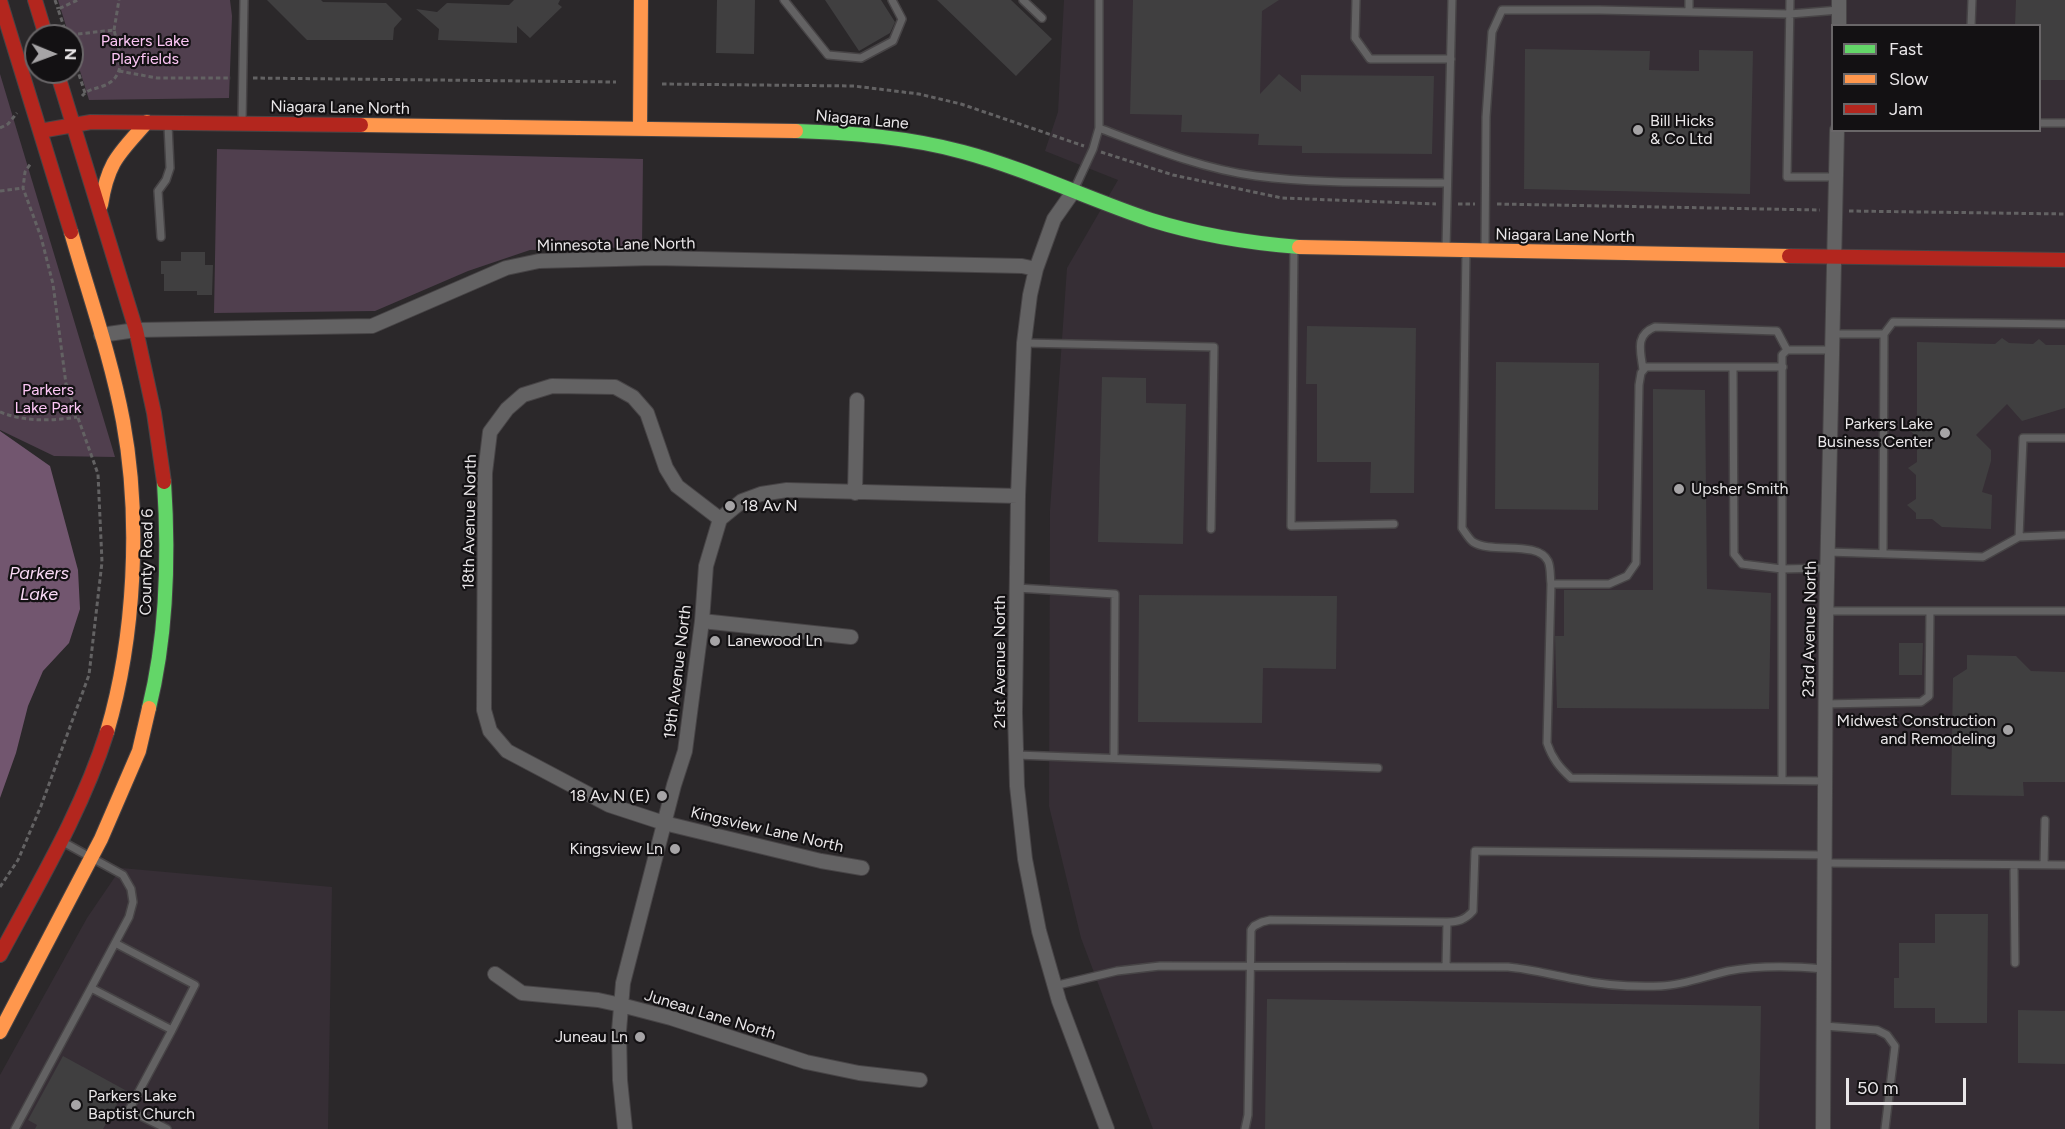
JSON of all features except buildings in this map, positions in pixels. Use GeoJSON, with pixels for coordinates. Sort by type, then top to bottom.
{"type":"FeatureCollection","features":[{"type":"Feature","properties":{"kind":"street"},"geometry":{"type":"LineString","coordinates":[[35,0],[42,24]]}},
{"type":"Feature","properties":{"kind":"street"},"geometry":{"type":"LineString","coordinates":[[640,0],[640,129]]}},
{"type":"Feature","properties":{"kind":"street","name":"County Road 6"},"geometry":{"type":"LineString","coordinates":[[0,1],[116,387],[130,473],[133,551],[129,614],[120,672],[107,731],[83,798],[0,955]]}},
{"type":"Feature","properties":{"kind":"street"},"geometry":{"type":"LineString","coordinates":[[1839,5],[1839,24]]}},
{"type":"Feature","properties":{"kind":"street","name":"County Road 6"},"geometry":{"type":"LineString","coordinates":[[0,1032],[92,858],[139,751],[153,693],[162,635],[167,534],[164,483],[154,413],[136,330],[61,84]]}},
{"type":"Feature","properties":{"kind":"street","name":"Niagara Lane North"},"geometry":{"type":"LineString","coordinates":[[40,130],[92,122],[640,129]]}},
{"type":"Feature","properties":{"kind":"street"},"geometry":{"type":"LineString","coordinates":[[100,210],[105,180],[113,161],[147,122]]}},
{"type":"Feature","properties":{"kind":"street","name":"Niagara Lane"},"geometry":{"type":"LineString","coordinates":[[640,129],[820,132],[900,139],[965,153],[1032,175],[1073,192]]}},
{"type":"Feature","properties":{"kind":"street","name":"23rd Avenue North"},"geometry":{"type":"LineString","coordinates":[[1822,1129],[1827,568],[1837,132]]}},
{"type":"Feature","properties":{"kind":"street","name":"Niagara Lane North"},"geometry":{"type":"LineString","coordinates":[[1073,192],[1177,228],[1228,239],[1294,247],[2065,260]]}},
{"type":"Feature","properties":{"kind":"street","name":"21st Avenue North"},"geometry":{"type":"LineString","coordinates":[[1073,192],[1054,219],[1036,268],[1024,343],[1018,496],[1017,786],[1025,859],[1039,931],[1054,986],[1107,1129]]}},
{"type":"Feature","properties":{"kind":"street","name":"Minnesota Lane North"},"geometry":{"type":"LineString","coordinates":[[101,335],[136,330],[372,326],[506,268],[539,261],[654,258],[1036,268]]}},
{"type":"Feature","properties":{"kind":"street","name":"18th Avenue North"},"geometry":{"type":"LineString","coordinates":[[664,823],[609,805],[507,751],[490,731],[484,710],[485,472],[490,432],[507,409],[523,395],[552,386],[615,387],[633,397],[647,413],[666,468],[677,486],[720,519]]}},
{"type":"Feature","properties":{"kind":"street"},"geometry":{"type":"LineString","coordinates":[[855,493],[857,400]]}},
{"type":"Feature","properties":{"kind":"street"},"geometry":{"type":"LineString","coordinates":[[720,519],[742,501],[761,494],[787,490],[1018,496]]}},
{"type":"Feature","properties":{"kind":"street","name":"19th Avenue North"},"geometry":{"type":"LineString","coordinates":[[626,1129],[620,1080],[619,1031],[623,983],[685,751],[702,621],[706,566],[720,519]]}},
{"type":"Feature","properties":{"kind":"street"},"geometry":{"type":"LineString","coordinates":[[702,621],[851,637]]}},
{"type":"Feature","properties":{"kind":"street","name":"Kingsview Lane North"},"geometry":{"type":"LineString","coordinates":[[664,823],[821,861],[862,868]]}},
{"type":"Feature","properties":{"kind":"street","name":"Juneau Lane North"},"geometry":{"type":"LineString","coordinates":[[495,974],[522,993],[598,1000],[621,1005],[670,1018],[806,1062],[859,1073],[920,1080]]}},
{"type":"Feature","properties":{"kind":"lane"},"geometry":{"type":"LineString","coordinates":[[242,123],[244,0]]}},
{"type":"Feature","properties":{"kind":"lane"},"geometry":{"type":"LineString","coordinates":[[784,0],[828,55],[861,58],[893,41],[902,19],[892,0]]}},
{"type":"Feature","properties":{"kind":"lane"},"geometry":{"type":"LineString","coordinates":[[1023,0],[1042,18]]}},
{"type":"Feature","properties":{"kind":"lane"},"geometry":{"type":"LineString","coordinates":[[1073,192],[1093,149],[1099,128],[1099,0]]}},
{"type":"Feature","properties":{"kind":"lane"},"geometry":{"type":"LineString","coordinates":[[1356,0],[1355,38],[1370,59],[1451,59]]}},
{"type":"Feature","properties":{"kind":"lane"},"geometry":{"type":"LineString","coordinates":[[1446,251],[1452,0]]}},
{"type":"Feature","properties":{"kind":"lane"},"geometry":{"type":"LineString","coordinates":[[1689,0],[1689,11]]}},
{"type":"Feature","properties":{"kind":"lane"},"geometry":{"type":"LineString","coordinates":[[1790,0],[1787,177],[1836,177]]}},
{"type":"Feature","properties":{"kind":"lane"},"geometry":{"type":"LineString","coordinates":[[1971,24],[1972,0]]}},
{"type":"Feature","properties":{"kind":"lane"},"geometry":{"type":"LineString","coordinates":[[1485,251],[1486,117],[1492,32],[1502,10],[1790,14],[1839,5]]}},
{"type":"Feature","properties":{"kind":"lane"},"geometry":{"type":"LineString","coordinates":[[161,237],[158,191],[166,180],[170,168],[168,123]]}},
{"type":"Feature","properties":{"kind":"lane"},"geometry":{"type":"LineString","coordinates":[[2041,123],[2065,123]]}},
{"type":"Feature","properties":{"kind":"lane"},"geometry":{"type":"LineString","coordinates":[[1099,128],[1164,152],[1254,176],[1307,181],[1448,183]]}},
{"type":"Feature","properties":{"kind":"lane"},"geometry":{"type":"LineString","coordinates":[[1294,247],[1291,526],[1394,524]]}},
{"type":"Feature","properties":{"kind":"lane"},"geometry":{"type":"LineString","coordinates":[[1466,251],[1462,528],[1472,542],[1481,545],[1534,550],[1544,555],[1549,563],[1551,584],[1547,743],[1551,756],[1571,778],[1825,781]]}},
{"type":"Feature","properties":{"kind":"lane"},"geometry":{"type":"LineString","coordinates":[[1883,553],[1884,334],[1893,322],[2065,324]]}},
{"type":"Feature","properties":{"kind":"lane"},"geometry":{"type":"LineString","coordinates":[[1551,584],[1609,584],[1627,576],[1636,563],[1639,385],[1643,370],[1640,339],[1646,330],[1655,327],[1778,331],[1787,350]]}},
{"type":"Feature","properties":{"kind":"lane"},"geometry":{"type":"LineString","coordinates":[[1832,334],[1884,334]]}},
{"type":"Feature","properties":{"kind":"lane"},"geometry":{"type":"LineString","coordinates":[[1024,343],[1214,347],[1211,529]]}},
{"type":"Feature","properties":{"kind":"lane"},"geometry":{"type":"LineString","coordinates":[[1782,780],[1782,355],[1787,350],[1832,350]]}},
{"type":"Feature","properties":{"kind":"lane"},"geometry":{"type":"LineString","coordinates":[[1643,370],[1646,367],[1783,367]]}},
{"type":"Feature","properties":{"kind":"lane"},"geometry":{"type":"LineString","coordinates":[[1733,367],[1734,554],[1742,564],[1782,569],[1827,568]]}},
{"type":"Feature","properties":{"kind":"lane"},"geometry":{"type":"LineString","coordinates":[[2019,537],[2022,438],[2065,438]]}},
{"type":"Feature","properties":{"kind":"lane"},"geometry":{"type":"LineString","coordinates":[[1828,552],[1983,557],[2019,537],[2065,535]]}},
{"type":"Feature","properties":{"kind":"lane"},"geometry":{"type":"LineString","coordinates":[[1017,588],[1115,594],[1114,757]]}},
{"type":"Feature","properties":{"kind":"lane"},"geometry":{"type":"LineString","coordinates":[[1827,610],[2065,611]]}},
{"type":"Feature","properties":{"kind":"lane"},"geometry":{"type":"LineString","coordinates":[[1825,704],[1921,702],[1929,696],[1930,611]]}},
{"type":"Feature","properties":{"kind":"lane"},"geometry":{"type":"LineString","coordinates":[[1016,755],[1378,768]]}},
{"type":"Feature","properties":{"kind":"lane"},"geometry":{"type":"LineString","coordinates":[[2044,865],[2045,820]]}},
{"type":"Feature","properties":{"kind":"lane"},"geometry":{"type":"LineString","coordinates":[[15,1129],[129,917],[133,902],[132,889],[123,875],[61,840]]}},
{"type":"Feature","properties":{"kind":"lane"},"geometry":{"type":"LineString","coordinates":[[1245,1129],[1248,1115],[1249,966],[1251,930],[1254,926],[1262,922],[1459,921],[1467,918],[1473,911],[1475,851],[2065,865]]}},
{"type":"Feature","properties":{"kind":"lane"},"geometry":{"type":"LineString","coordinates":[[2014,865],[2015,963]]}},
{"type":"Feature","properties":{"kind":"lane"},"geometry":{"type":"LineString","coordinates":[[1446,967],[1447,922]]}},
{"type":"Feature","properties":{"kind":"lane"},"geometry":{"type":"LineString","coordinates":[[115,943],[195,985],[129,1110],[167,1129]]}},
{"type":"Feature","properties":{"kind":"lane"},"geometry":{"type":"LineString","coordinates":[[1054,986],[1140,968],[1249,966],[1526,969],[1577,980],[1658,986],[1672,986],[1727,971],[1751,968],[1824,969]]}},
{"type":"Feature","properties":{"kind":"lane"},"geometry":{"type":"LineString","coordinates":[[91,988],[172,1030]]}},
{"type":"Feature","properties":{"kind":"lane"},"geometry":{"type":"LineString","coordinates":[[1824,1026],[1877,1030],[1887,1035],[1895,1046],[1885,1129]]}},
{"type":"Feature","properties":{"kind":"path"},"geometry":{"type":"LineString","coordinates":[[55,0],[63,24]]}},
{"type":"Feature","properties":{"kind":"path"},"geometry":{"type":"LineString","coordinates":[[58,9],[78,0]]}},
{"type":"Feature","properties":{"kind":"path"},"geometry":{"type":"LineString","coordinates":[[80,84],[83,94],[116,79],[119,71],[118,47],[114,30],[119,0]]}},
{"type":"Feature","properties":{"kind":"path"},"geometry":{"type":"LineString","coordinates":[[84,33],[114,30]]}},
{"type":"Feature","properties":{"kind":"path"},"geometry":{"type":"LineString","coordinates":[[119,71],[157,78],[616,82]]}},
{"type":"Feature","properties":{"kind":"path"},"geometry":{"type":"LineString","coordinates":[[0,128],[19,111]]}},
{"type":"Feature","properties":{"kind":"path"},"geometry":{"type":"LineString","coordinates":[[0,887],[18,860],[41,806],[89,675],[102,562],[98,474],[66,384],[53,284],[41,237],[22,188],[25,172],[34,159]]}},
{"type":"Feature","properties":{"kind":"path"},"geometry":{"type":"LineString","coordinates":[[0,191],[22,188]]}},
{"type":"Feature","properties":{"kind":"path"},"geometry":{"type":"LineString","coordinates":[[1849,211],[2065,214]]}},
{"type":"Feature","properties":{"kind":"path"},"geometry":{"type":"LineString","coordinates":[[0,412],[11,417],[51,421],[77,417]]}},
{"type":"Feature","properties":{"kind":"shaded area"},"geometry":{"type":"Polygon","coordinates":[[[1064,0],[2065,0],[2065,1129],[1153,1129],[1081,938],[1049,806],[1050,510],[1067,268],[1118,180],[1045,151],[1058,112],[1064,0]]]}},
{"type":"Feature","properties":{"kind":"shaded area"},"geometry":{"type":"Polygon","coordinates":[[[121,868],[332,887],[328,1129],[0,1129],[0,1075],[87,918],[121,868]]]}},
{"type":"Feature","properties":{"kind":"green space","name":"Parkers Lake Playfields"},"geometry":{"type":"Polygon","coordinates":[[[58,0],[230,0],[232,16],[229,98],[89,100],[84,84],[84,24],[65,24],[58,0]]]}},
{"type":"Feature","properties":{"kind":"green space","name":"Parkers Lake Park"},"geometry":{"type":"Polygon","coordinates":[[[0,74],[115,457],[54,456],[0,430],[0,74]]]}},
{"type":"Feature","properties":{"kind":"green space"},"geometry":{"type":"Polygon","coordinates":[[[217,149],[643,159],[642,247],[530,250],[468,271],[375,311],[214,313],[217,149]]]}},
{"type":"Feature","properties":{"kind":"water","name":"Parkers Lake"},"geometry":{"type":"Polygon","coordinates":[[[0,431],[50,466],[78,570],[80,609],[69,643],[43,671],[28,706],[16,753],[0,798],[0,431]]]}},
{"type":"Feature","properties":{"kind":"traffic: fast"},"geometry":{"type":"LineString","coordinates":[[796,131],[880,137],[942,147],[1011,167],[1151,220],[1224,238],[1299,247]]}},
{"type":"Feature","properties":{"kind":"traffic: fast"},"geometry":{"type":"LineString","coordinates":[[149,708],[160,652],[165,596],[164,482]]}},
{"type":"Feature","properties":{"kind":"traffic: slow"},"geometry":{"type":"LineString","coordinates":[[640,128],[641,0]]}},
{"type":"Feature","properties":{"kind":"traffic: slow"},"geometry":{"type":"LineString","coordinates":[[101,205],[111,168],[129,142],[147,122]]}},
{"type":"Feature","properties":{"kind":"traffic: slow"},"geometry":{"type":"LineString","coordinates":[[361,125],[796,131]]}},
{"type":"Feature","properties":{"kind":"traffic: slow"},"geometry":{"type":"LineString","coordinates":[[71,232],[118,397],[129,458],[132,497],[133,537],[129,617],[124,657],[107,732]]}},
{"type":"Feature","properties":{"kind":"traffic: slow"},"geometry":{"type":"LineString","coordinates":[[1299,247],[1789,256]]}},
{"type":"Feature","properties":{"kind":"traffic: slow"},"geometry":{"type":"LineString","coordinates":[[0,1032],[101,839],[139,751],[149,708]]}},
{"type":"Feature","properties":{"kind":"traffic: jam"},"geometry":{"type":"LineString","coordinates":[[35,0],[42,24]]}},
{"type":"Feature","properties":{"kind":"traffic: jam"},"geometry":{"type":"LineString","coordinates":[[0,1],[71,232]]}},
{"type":"Feature","properties":{"kind":"traffic: jam"},"geometry":{"type":"LineString","coordinates":[[61,84],[136,330],[154,413],[164,482]]}},
{"type":"Feature","properties":{"kind":"traffic: jam"},"geometry":{"type":"LineString","coordinates":[[40,131],[91,122],[361,125]]}},
{"type":"Feature","properties":{"kind":"traffic: jam"},"geometry":{"type":"LineString","coordinates":[[1789,256],[2065,260]]}},
{"type":"Feature","properties":{"kind":"traffic: jam"},"geometry":{"type":"LineString","coordinates":[[0,955],[72,818],[107,732]]}},
{"type":"Feature","properties":{"kind":"place","name":"Bill Hicks & Co Ltd"},"geometry":{"type":"Point","coordinates":[1638,130]}},
{"type":"Feature","properties":{"kind":"place","name":"Parkers Lake Business Center"},"geometry":{"type":"Point","coordinates":[1945,433]}},
{"type":"Feature","properties":{"kind":"place","name":"Upsher Smith"},"geometry":{"type":"Point","coordinates":[1679,489]}},
{"type":"Feature","properties":{"kind":"place","name":"18 Av N"},"geometry":{"type":"Point","coordinates":[730,506]}},
{"type":"Feature","properties":{"kind":"place","name":"Lanewood Ln"},"geometry":{"type":"Point","coordinates":[715,641]}},
{"type":"Feature","properties":{"kind":"place","name":"Midwest Construction and Remodeling"},"geometry":{"type":"Point","coordinates":[2008,730]}},
{"type":"Feature","properties":{"kind":"place","name":"18 Av N (E)"},"geometry":{"type":"Point","coordinates":[662,796]}},
{"type":"Feature","properties":{"kind":"place","name":"Kingsview Ln"},"geometry":{"type":"Point","coordinates":[675,849]}},
{"type":"Feature","properties":{"kind":"place","name":"Juneau Ln"},"geometry":{"type":"Point","coordinates":[640,1037]}},
{"type":"Feature","properties":{"kind":"place","name":"Parkers Lake Baptist Church"},"geometry":{"type":"Point","coordinates":[76,1105]}}]}
